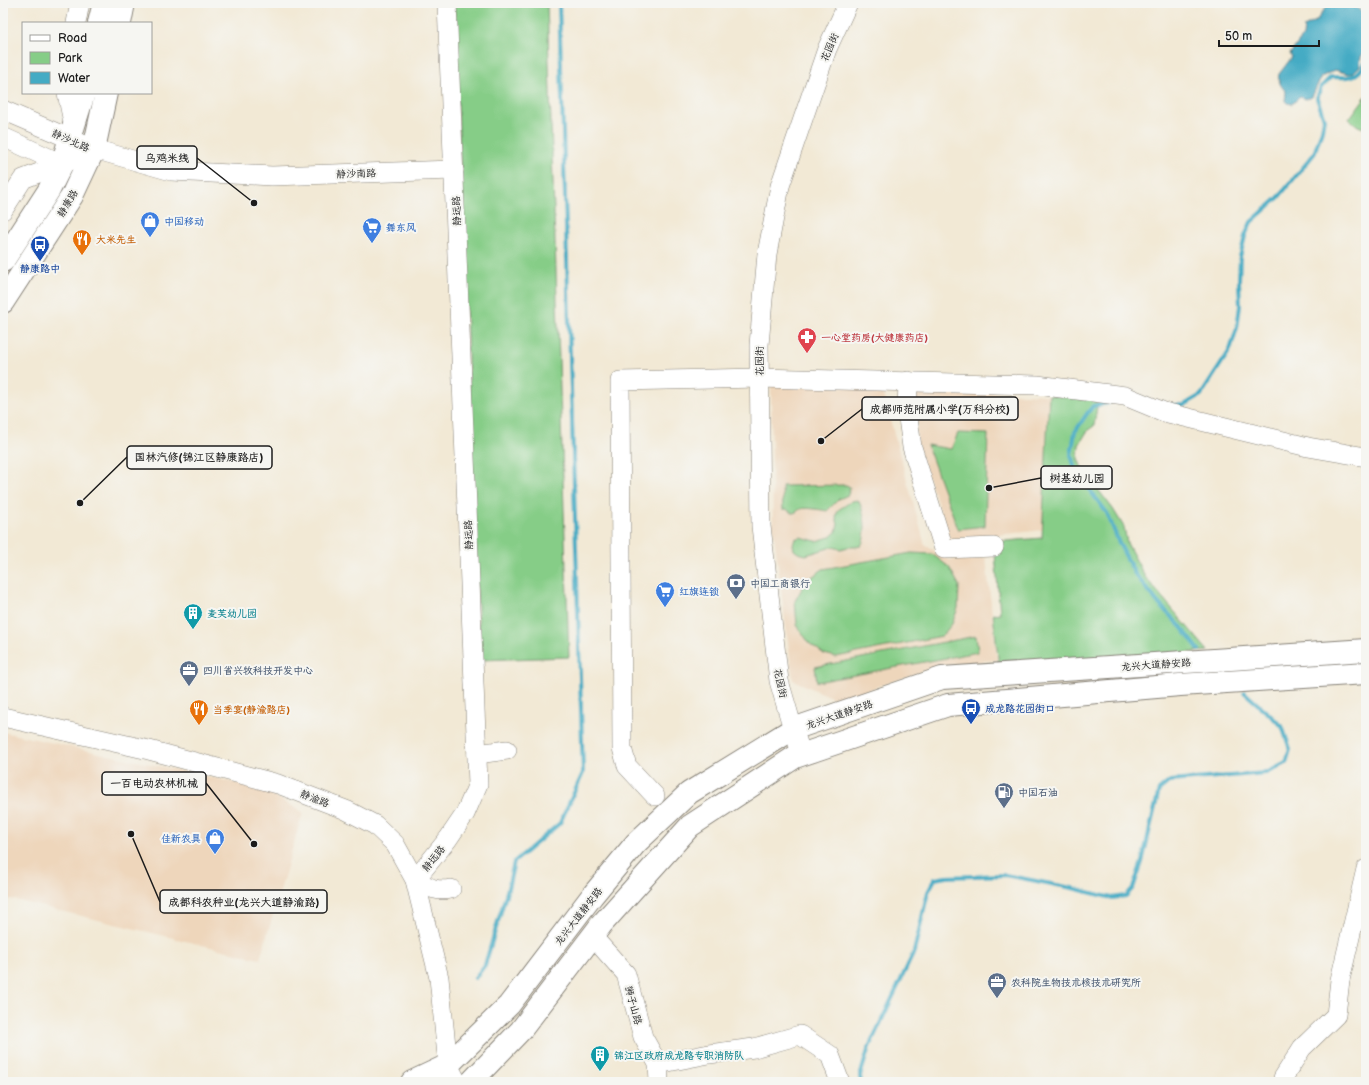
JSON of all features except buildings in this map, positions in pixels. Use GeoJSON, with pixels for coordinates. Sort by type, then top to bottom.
{"type":"FeatureCollection","features":[{"type":"Feature","properties":{"kind":"main road"},"geometry":{"type":"LineString","coordinates":[[99,22],[104,3]]}},
{"type":"Feature","properties":{"kind":"main road"},"geometry":{"type":"LineString","coordinates":[[120,22],[124,3]]}},
{"type":"Feature","properties":{"kind":"main road"},"geometry":{"type":"LineString","coordinates":[[3,261],[49,190],[62,164],[84,94]]}},
{"type":"Feature","properties":{"kind":"main road","name":"静康路"},"geometry":{"type":"LineString","coordinates":[[3,302],[72,196],[94,149],[106,94]]}},
{"type":"Feature","properties":{"kind":"main road","name":"龙兴大道静安路"},"geometry":{"type":"LineString","coordinates":[[412,1082],[452,1073],[509,1005],[592,896],[636,843],[690,793],[793,729],[942,678],[1366,650]]}},
{"type":"Feature","properties":{"kind":"main road"},"geometry":{"type":"LineString","coordinates":[[471,1082],[523,1027],[592,936],[690,826],[795,757],[948,705],[1180,685],[1366,673]]}},
{"type":"Feature","properties":{"kind":"street"},"geometry":{"type":"LineString","coordinates":[[76,22],[80,3]]}},
{"type":"Feature","properties":{"kind":"street"},"geometry":{"type":"LineString","coordinates":[[447,3],[454,170]]}},
{"type":"Feature","properties":{"kind":"street","name":"花园街"},"geometry":{"type":"LineString","coordinates":[[802,755],[779,681],[761,526],[759,346],[767,254],[780,186],[827,49],[848,3]]}},
{"type":"Feature","properties":{"kind":"street"},"geometry":{"type":"LineString","coordinates":[[67,94],[72,133]]}},
{"type":"Feature","properties":{"kind":"street","name":"静沙北路"},"geometry":{"type":"LineString","coordinates":[[3,110],[72,133],[94,149],[62,164],[23,179],[3,210]]}},
{"type":"Feature","properties":{"kind":"street"},"geometry":{"type":"LineString","coordinates":[[3,137],[62,164]]}},
{"type":"Feature","properties":{"kind":"street","name":"静沙南路"},"geometry":{"type":"LineString","coordinates":[[94,149],[171,171],[272,176],[454,170]]}},
{"type":"Feature","properties":{"kind":"street","name":"静远路"},"geometry":{"type":"LineString","coordinates":[[415,880],[448,839],[465,814],[478,784],[454,170]]}},
{"type":"Feature","properties":{"kind":"street"},"geometry":{"type":"LineString","coordinates":[[655,796],[627,766],[622,748],[620,381],[759,378],[1037,385],[1125,396],[1164,412],[1308,447],[1366,457]]}},
{"type":"Feature","properties":{"kind":"street"},"geometry":{"type":"LineString","coordinates":[[908,381],[907,411],[912,447],[944,549],[994,547]]}},
{"type":"Feature","properties":{"kind":"street","name":"静渝路"},"geometry":{"type":"LineString","coordinates":[[3,717],[149,750],[270,782],[346,810],[375,826],[395,844],[415,880],[439,978],[452,1073]]}},
{"type":"Feature","properties":{"kind":"street"},"geometry":{"type":"LineString","coordinates":[[477,754],[507,750]]}},
{"type":"Feature","properties":{"kind":"street"},"geometry":{"type":"LineString","coordinates":[[1284,1082],[1283,1078],[1302,1048],[1336,1015],[1340,980],[1366,869]]}},
{"type":"Feature","properties":{"kind":"street"},"geometry":{"type":"LineString","coordinates":[[415,880],[442,891],[451,889]]}},
{"type":"Feature","properties":{"kind":"street","name":"狮子山路"},"geometry":{"type":"LineString","coordinates":[[592,936],[626,974],[643,1037],[659,1073]]}},
{"type":"Feature","properties":{"kind":"street"},"geometry":{"type":"LineString","coordinates":[[659,1073],[709,1054],[754,1048],[800,1035],[830,1055],[840,1082]]}},
{"type":"Feature","properties":{"kind":"shaded area"},"geometry":{"type":"Polygon","coordinates":[[[771,385],[881,387],[925,545],[949,560],[986,558],[997,660],[941,665],[838,700],[793,680],[773,527],[771,385]]]}},
{"type":"Feature","properties":{"kind":"shaded area"},"geometry":{"type":"Polygon","coordinates":[[[916,390],[1049,395],[1043,530],[951,540],[917,446],[916,390]]]}},
{"type":"Feature","properties":{"kind":"shaded area"},"geometry":{"type":"Polygon","coordinates":[[[3,732],[259,788],[303,812],[260,959],[11,899],[3,901],[3,732]]]}},
{"type":"Feature","properties":{"kind":"green space"},"geometry":{"type":"Polygon","coordinates":[[[454,3],[547,3],[569,657],[480,660],[454,3]]]}},
{"type":"Feature","properties":{"kind":"green space"},"geometry":{"type":"Polygon","coordinates":[[[1366,96],[1366,129],[1358,126],[1349,119],[1366,96]]]}},
{"type":"Feature","properties":{"kind":"green space"},"geometry":{"type":"Polygon","coordinates":[[[1049,395],[1098,401],[1094,426],[1088,430],[1079,445],[1078,459],[1083,470],[1113,509],[1124,527],[1127,543],[1145,577],[1208,651],[999,666],[993,614],[1000,613],[994,542],[1042,538],[1049,395]]]}},
{"type":"Feature","properties":{"kind":"green space"},"geometry":{"type":"Polygon","coordinates":[[[958,433],[988,434],[985,526],[958,529],[927,445],[951,449],[958,433]]]}},
{"type":"Feature","properties":{"kind":"green space"},"geometry":{"type":"Polygon","coordinates":[[[846,485],[850,487],[848,495],[839,499],[827,511],[803,508],[795,513],[792,513],[786,509],[783,510],[782,486],[846,485]]]}},
{"type":"Feature","properties":{"kind":"green space"},"geometry":{"type":"Polygon","coordinates":[[[858,500],[865,523],[861,546],[841,549],[832,547],[806,555],[798,553],[794,550],[793,544],[795,539],[800,537],[816,541],[830,537],[836,532],[838,524],[836,517],[838,510],[852,501],[858,500]]]}},
{"type":"Feature","properties":{"kind":"green space"},"geometry":{"type":"Polygon","coordinates":[[[911,553],[932,554],[949,567],[959,585],[958,608],[952,624],[942,636],[836,657],[824,654],[809,643],[797,625],[795,601],[806,581],[823,569],[911,553]]]}},
{"type":"Feature","properties":{"kind":"green space"},"geometry":{"type":"Polygon","coordinates":[[[976,636],[978,652],[817,682],[815,667],[976,636]]]}},
{"type":"Feature","properties":{"kind":"water"},"geometry":{"type":"Polygon","coordinates":[[[1329,3],[1351,3],[1363,13],[1366,21],[1366,49],[1361,57],[1360,66],[1353,73],[1349,74],[1335,70],[1321,77],[1312,97],[1306,99],[1300,97],[1292,104],[1287,103],[1285,101],[1286,92],[1279,82],[1279,74],[1292,57],[1290,54],[1303,36],[1304,27],[1316,21],[1329,3]]]}},
{"type":"Feature","properties":{"kind":"waterway"},"geometry":{"type":"LineString","coordinates":[[475,978],[485,965],[508,888],[514,862],[560,823],[583,773],[559,3]]}},
{"type":"Feature","properties":{"kind":"waterway"},"geometry":{"type":"LineString","coordinates":[[1170,405],[1184,405],[1201,395],[1230,350],[1237,328],[1240,306],[1240,257],[1245,236],[1251,222],[1278,198],[1314,154],[1324,119],[1317,98],[1321,87],[1331,77],[1348,77],[1356,74],[1363,68],[1366,62]]}},
{"type":"Feature","properties":{"kind":"waterway"},"geometry":{"type":"LineString","coordinates":[[1110,402],[1093,406],[1075,432],[1071,455],[1076,472],[1107,513],[1120,545],[1135,574],[1199,650]]}},
{"type":"Feature","properties":{"kind":"waterway"},"geometry":{"type":"LineString","coordinates":[[861,1082],[860,1076],[869,1047],[914,952],[928,892],[935,879],[946,877],[1005,875],[1072,888],[1112,898],[1126,896],[1133,888],[1142,862],[1159,790],[1170,781],[1266,773],[1286,763],[1290,749],[1282,726],[1244,692]]}},
{"type":"Feature","properties":{"kind":"place","name":"乌鸡米线"},"geometry":{"type":"Point","coordinates":[254,203]}},
{"type":"Feature","properties":{"kind":"place","name":"中国移动"},"geometry":{"type":"Point","coordinates":[150,238]}},
{"type":"Feature","properties":{"kind":"place","name":"舞东风"},"geometry":{"type":"Point","coordinates":[372,244]}},
{"type":"Feature","properties":{"kind":"place","name":"大米先生"},"geometry":{"type":"Point","coordinates":[82,256]}},
{"type":"Feature","properties":{"kind":"place","name":"静康路中"},"geometry":{"type":"Point","coordinates":[40,262]}},
{"type":"Feature","properties":{"kind":"place","name":"一心堂药房(大健康药店)"},"geometry":{"type":"Point","coordinates":[807,354]}},
{"type":"Feature","properties":{"kind":"place","name":"成都师范附属小学(万科分校)"},"geometry":{"type":"Point","coordinates":[821,441]}},
{"type":"Feature","properties":{"kind":"place","name":"树基幼儿园"},"geometry":{"type":"Point","coordinates":[989,488]}},
{"type":"Feature","properties":{"kind":"place","name":"国林汽修(锦江区静康路店)"},"geometry":{"type":"Point","coordinates":[80,503]}},
{"type":"Feature","properties":{"kind":"place","name":"中国工商银行"},"geometry":{"type":"Point","coordinates":[736,600]}},
{"type":"Feature","properties":{"kind":"place","name":"红旗连锁"},"geometry":{"type":"Point","coordinates":[665,608]}},
{"type":"Feature","properties":{"kind":"place","name":"麦芙幼儿园"},"geometry":{"type":"Point","coordinates":[193,630]}},
{"type":"Feature","properties":{"kind":"place","name":"四川省兴牧科技开发中心"},"geometry":{"type":"Point","coordinates":[189,687]}},
{"type":"Feature","properties":{"kind":"place","name":"成龙路花园街口"},"geometry":{"type":"Point","coordinates":[971,725]}},
{"type":"Feature","properties":{"kind":"place","name":"当季宴(静渝路店)"},"geometry":{"type":"Point","coordinates":[199,726]}},
{"type":"Feature","properties":{"kind":"place","name":"中国石油"},"geometry":{"type":"Point","coordinates":[1004,809]}},
{"type":"Feature","properties":{"kind":"place","name":"成都科农种业(龙兴大道静渝路)"},"geometry":{"type":"Point","coordinates":[131,834]}},
{"type":"Feature","properties":{"kind":"place","name":"一百电动农林机械"},"geometry":{"type":"Point","coordinates":[254,844]}},
{"type":"Feature","properties":{"kind":"place","name":"佳新农具"},"geometry":{"type":"Point","coordinates":[215,855]}},
{"type":"Feature","properties":{"kind":"place","name":"农科院生物技术核技术研究所"},"geometry":{"type":"Point","coordinates":[997,999]}},
{"type":"Feature","properties":{"kind":"place","name":"锦江区政府成龙路专职消防队"},"geometry":{"type":"Point","coordinates":[600,1072]}}]}
